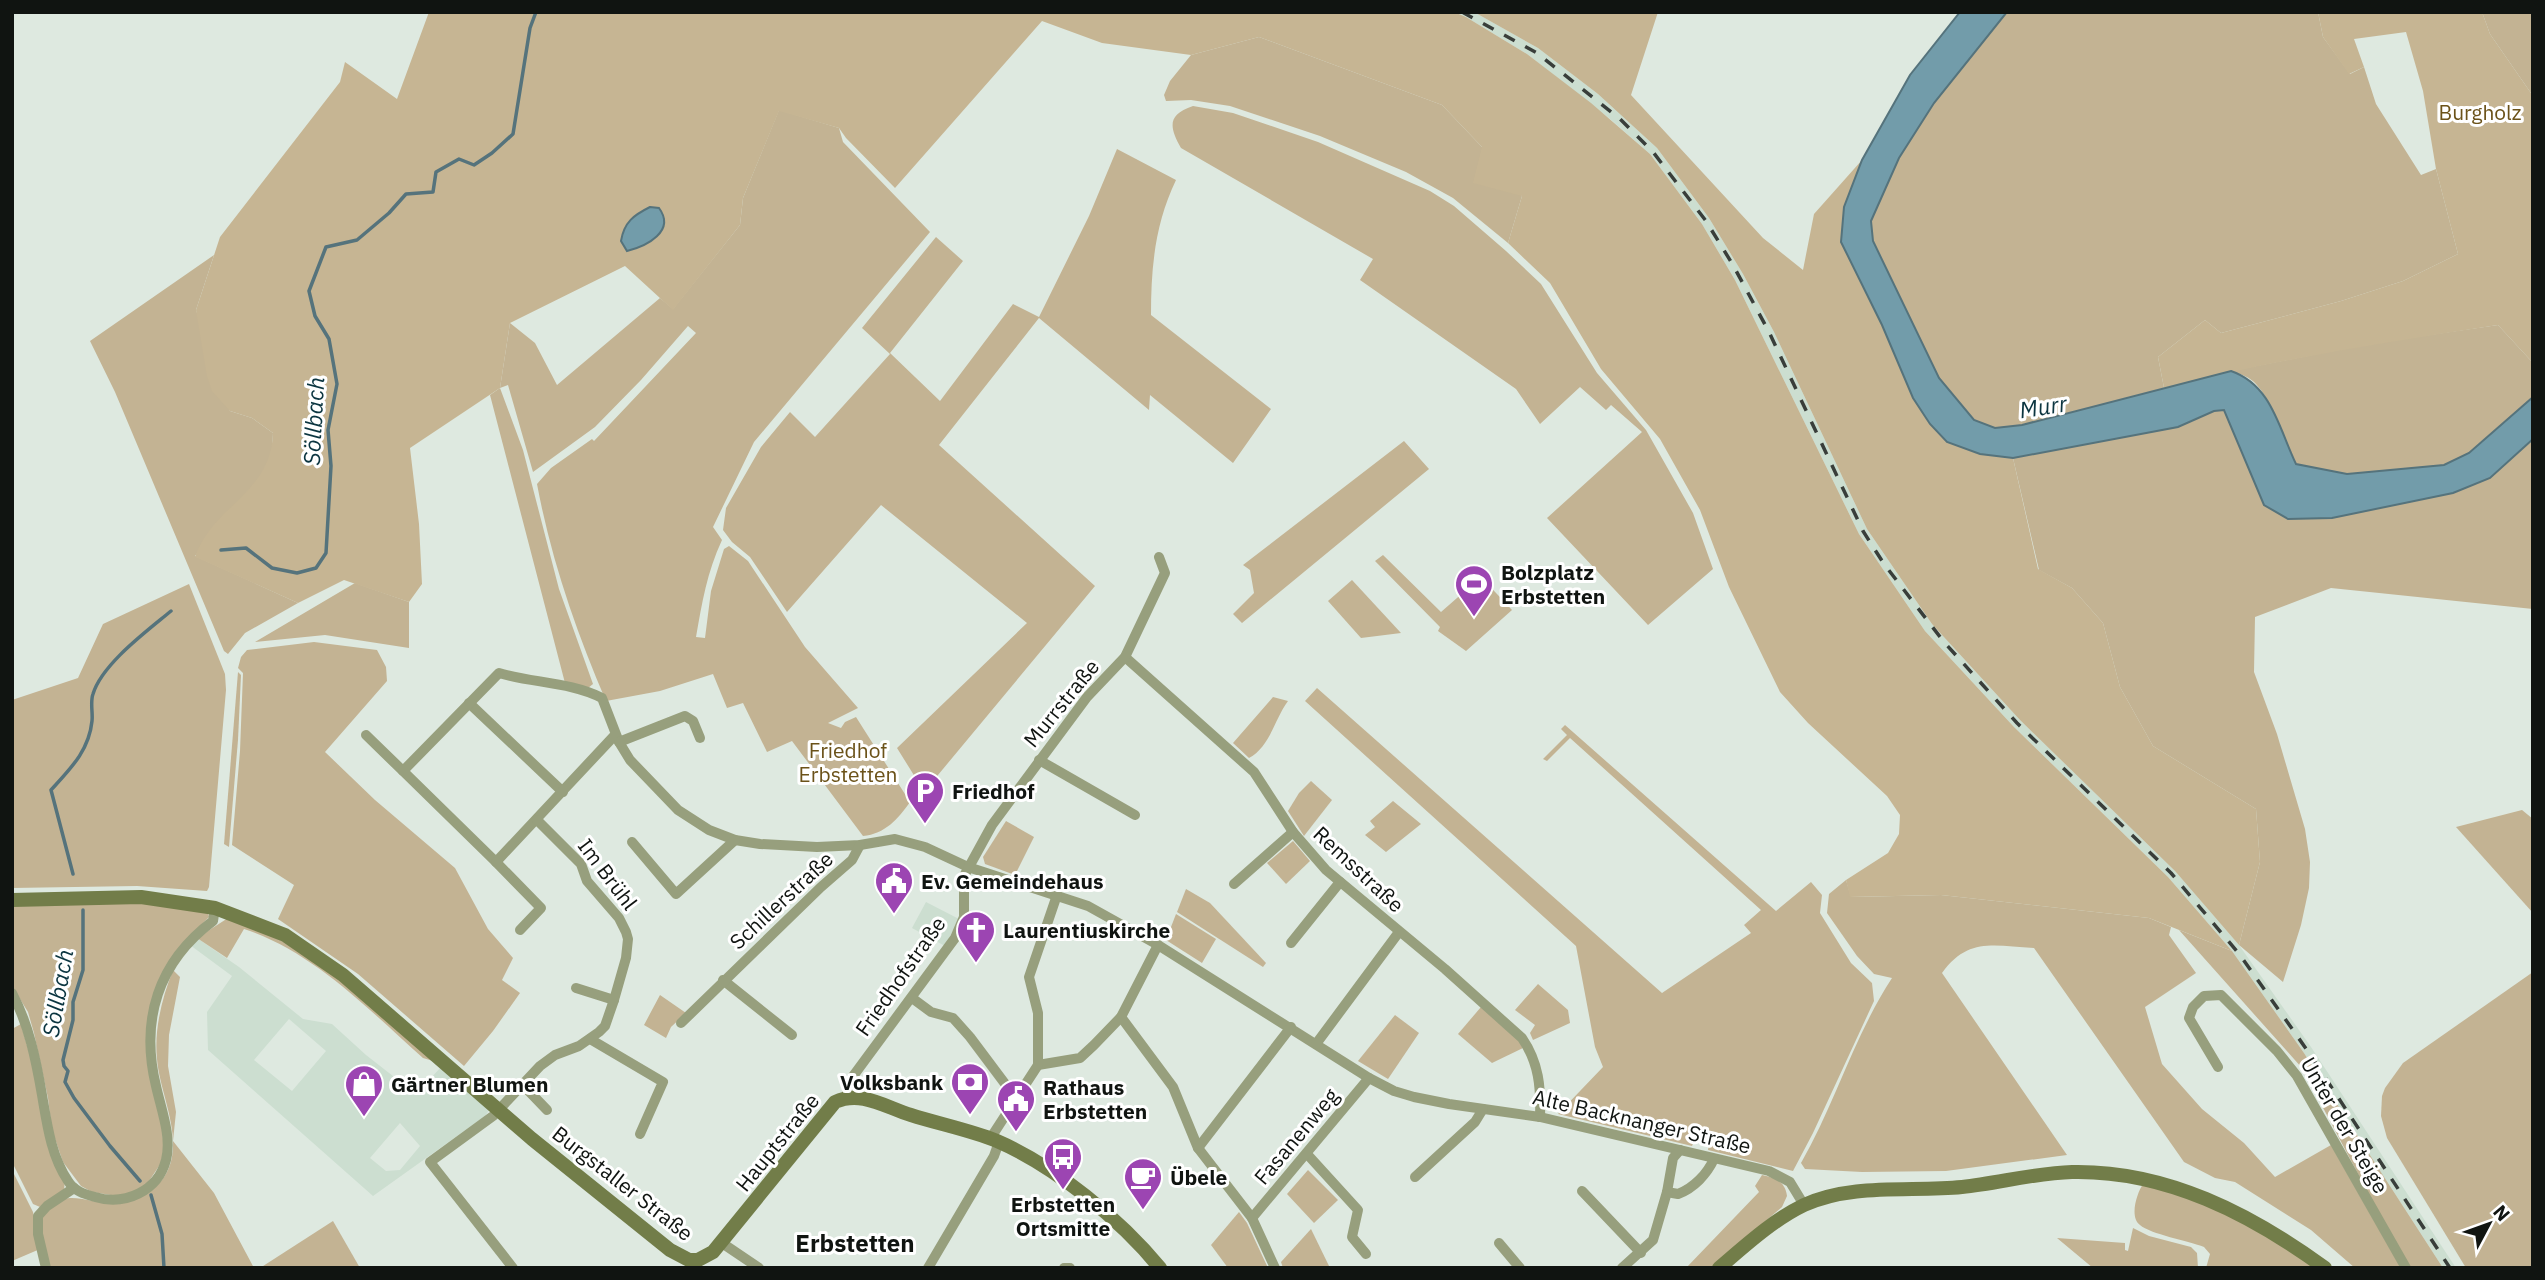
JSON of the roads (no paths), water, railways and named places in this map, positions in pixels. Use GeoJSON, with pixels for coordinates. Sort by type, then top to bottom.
{"type":"FeatureCollection","features":[{"type":"Feature","properties":{"kind":"street","name":"Murrstraße"},"geometry":{"type":"LineString","coordinates":[[968,867],[992,825],[1039,760],[1087,697],[1125,657],[1165,573],[1158,557]]}},
{"type":"Feature","properties":{"kind":"street","name":"Remsstraße"},"geometry":{"type":"LineString","coordinates":[[1125,657],[1254,772],[1293,832],[1340,883],[1445,969],[1522,1038],[1539,1078],[1540,1117]]}},
{"type":"Feature","properties":{"kind":"street"},"geometry":{"type":"LineString","coordinates":[[403,771],[499,673],[590,692],[602,698],[617,739],[644,777],[677,810],[709,830],[735,840],[760,844],[817,847],[860,845],[895,839],[925,847],[968,867]]}},
{"type":"Feature","properties":{"kind":"street"},"geometry":{"type":"LineString","coordinates":[[469,704],[563,792]]}},
{"type":"Feature","properties":{"kind":"street"},"geometry":{"type":"LineString","coordinates":[[496,862],[617,739],[685,716],[693,721],[700,738]]}},
{"type":"Feature","properties":{"kind":"street"},"geometry":{"type":"LineString","coordinates":[[366,735],[541,908],[520,930]]}},
{"type":"Feature","properties":{"kind":"street"},"geometry":{"type":"LineString","coordinates":[[1039,760],[1135,815]]}},
{"type":"Feature","properties":{"kind":"street","name":"Im Brühl"},"geometry":{"type":"LineString","coordinates":[[513,1268],[430,1162],[499,1110],[522,1084],[555,1055],[579,1046],[605,1026],[626,958],[626,932],[619,918],[587,881],[582,864],[537,820]]}},
{"type":"Feature","properties":{"kind":"street"},"geometry":{"type":"LineString","coordinates":[[1234,884],[1293,832]]}},
{"type":"Feature","properties":{"kind":"street"},"geometry":{"type":"LineString","coordinates":[[632,842],[676,894],[735,840]]}},
{"type":"Feature","properties":{"kind":"street","name":"Schillerstraße"},"geometry":{"type":"LineString","coordinates":[[681,1023],[723,980],[852,860],[860,845]]}},
{"type":"Feature","properties":{"kind":"street","name":"Alte Backnanger Straße"},"geometry":{"type":"LineString","coordinates":[[968,867],[1088,906],[1158,945],[1394,1091],[1414,1097],[1540,1117],[1781,1175],[1790,1182],[1804,1205]]}},
{"type":"Feature","properties":{"kind":"street","name":"Friedhofstraße"},"geometry":{"type":"LineString","coordinates":[[847,1096],[848,1083],[955,938],[964,917],[964,876],[968,867]]}},
{"type":"Feature","properties":{"kind":"street"},"geometry":{"type":"LineString","coordinates":[[1291,943],[1340,883]]}},
{"type":"Feature","properties":{"kind":"street"},"geometry":{"type":"LineString","coordinates":[[928,1268],[994,1156],[994,1140],[1015,1097],[1038,1065],[1038,1013],[1029,977],[1057,895]]}},
{"type":"Feature","properties":{"kind":"street"},"geometry":{"type":"LineString","coordinates":[[12,900],[141,897],[215,908],[213,921],[194,935],[174,959],[156,1000],[151,1047],[153,1074],[168,1140],[164,1169],[149,1188],[117,1200],[105,1200],[74,1188],[51,1143],[36,1063],[24,1018],[12,993]]}},
{"type":"Feature","properties":{"kind":"street","name":"Burgstaller Straße"},"geometry":{"type":"LineString","coordinates":[[215,908],[285,935],[343,975],[531,1139],[687,1264]]}},
{"type":"Feature","properties":{"kind":"street"},"geometry":{"type":"LineString","coordinates":[[1315,1044],[1399,932]]}},
{"type":"Feature","properties":{"kind":"street"},"geometry":{"type":"LineString","coordinates":[[1038,1065],[1080,1058],[1121,1017],[1158,945]]}},
{"type":"Feature","properties":{"kind":"street"},"geometry":{"type":"LineString","coordinates":[[723,980],[792,1035]]}},
{"type":"Feature","properties":{"kind":"street"},"geometry":{"type":"LineString","coordinates":[[576,988],[614,1000]]}},
{"type":"Feature","properties":{"kind":"street","name":"Unter der Steige"},"geometry":{"type":"LineString","coordinates":[[2218,1067],[2189,1018],[2193,1007],[2204,996],[2221,995],[2277,1051],[2297,1076],[2406,1268]]}},
{"type":"Feature","properties":{"kind":"street"},"geometry":{"type":"LineString","coordinates":[[912,998],[931,1012],[953,1018],[1015,1097]]}},
{"type":"Feature","properties":{"kind":"street"},"geometry":{"type":"LineString","coordinates":[[1121,1017],[1173,1087],[1198,1148],[1252,1218],[1275,1268]]}},
{"type":"Feature","properties":{"kind":"street"},"geometry":{"type":"LineString","coordinates":[[1198,1148],[1291,1027]]}},
{"type":"Feature","properties":{"kind":"street"},"geometry":{"type":"LineString","coordinates":[[590,1039],[663,1082],[640,1134]]}},
{"type":"Feature","properties":{"kind":"street","name":"Fasanenweg"},"geometry":{"type":"LineString","coordinates":[[1252,1218],[1369,1078]]}},
{"type":"Feature","properties":{"kind":"street"},"geometry":{"type":"LineString","coordinates":[[522,1084],[547,1110]]}},
{"type":"Feature","properties":{"kind":"street","name":"Hauptstraße"},"geometry":{"type":"LineString","coordinates":[[687,1264],[708,1256],[722,1243],[835,1102],[847,1096],[862,1097],[937,1124],[994,1140],[1061,1180],[1115,1219],[1160,1268]]}},
{"type":"Feature","properties":{"kind":"street"},"geometry":{"type":"LineString","coordinates":[[1415,1177],[1475,1122],[1483,1109]]}},
{"type":"Feature","properties":{"kind":"street"},"geometry":{"type":"LineString","coordinates":[[1622,1268],[1653,1240],[1667,1192],[1673,1158],[1680,1150]]}},
{"type":"Feature","properties":{"kind":"street"},"geometry":{"type":"LineString","coordinates":[[1307,1154],[1358,1210],[1352,1237],[1366,1254]]}},
{"type":"Feature","properties":{"kind":"street"},"geometry":{"type":"LineString","coordinates":[[1667,1192],[1678,1194],[1689,1189],[1710,1168],[1714,1159]]}},
{"type":"Feature","properties":{"kind":"street"},"geometry":{"type":"LineString","coordinates":[[1719,1268],[1773,1224],[1804,1205],[1835,1195],[1889,1189],[1962,1187],[2050,1173],[2091,1172],[2124,1175],[2165,1184],[2217,1202],[2279,1236],[2325,1268]]}},
{"type":"Feature","properties":{"kind":"street"},"geometry":{"type":"LineString","coordinates":[[46,1268],[38,1234],[38,1216],[47,1206],[74,1188]]}},
{"type":"Feature","properties":{"kind":"street"},"geometry":{"type":"LineString","coordinates":[[1582,1191],[1641,1253]]}},
{"type":"Feature","properties":{"kind":"street"},"geometry":{"type":"LineString","coordinates":[[722,1243],[759,1268]]}},
{"type":"Feature","properties":{"kind":"street"},"geometry":{"type":"LineString","coordinates":[[1499,1243],[1520,1268]]}},
{"type":"Feature","properties":{"kind":"street"},"geometry":{"type":"LineString","coordinates":[[1064,1268],[1070,1268]]}},
{"type":"Feature","properties":{"kind":"water"},"geometry":{"type":"Polygon","coordinates":[[[1960,12],[2007,12],[1934,103],[1899,158],[1871,221],[1873,241],[1939,378],[1974,420],[1995,428],[2022,425],[2231,371],[2245,378],[2265,397],[2296,464],[2347,474],[2444,465],[2469,453],[2533,397],[2533,439],[2490,478],[2453,493],[2332,518],[2288,519],[2264,505],[2224,410],[2214,411],[2178,427],[2013,458],[1980,454],[1947,442],[1930,424],[1913,398],[1882,325],[1841,242],[1844,207],[1862,160],[1910,75],[1960,12]]]}},
{"type":"Feature","properties":{"kind":"water"},"geometry":{"type":"Polygon","coordinates":[[[650,207],[659,208],[663,216],[662,230],[650,241],[627,251],[621,241],[627,224],[650,207]]]}},
{"type":"Feature","properties":{"kind":"waterway","name":"Söllbach"},"geometry":{"type":"LineString","coordinates":[[221,550],[246,548],[272,568],[297,573],[316,568],[326,553],[331,466],[328,430],[337,384],[329,339],[315,316],[309,291],[326,247],[357,240],[389,213],[406,194],[433,192],[436,172],[459,159],[474,165],[513,134],[530,28],[536,12]]}},
{"type":"Feature","properties":{"kind":"waterway","name":"Söllbach"},"geometry":{"type":"LineString","coordinates":[[73,874],[51,790],[83,750],[92,721],[92,697],[106,671],[126,649],[171,611]]}},
{"type":"Feature","properties":{"kind":"waterway","name":"Söllbach"},"geometry":{"type":"LineString","coordinates":[[83,910],[83,970],[73,1002],[73,1020],[63,1060],[68,1071],[65,1082],[110,1146],[140,1181]]}},
{"type":"Feature","properties":{"kind":"waterway","name":"Söllbach"},"geometry":{"type":"LineString","coordinates":[[151,1195],[162,1234],[164,1268]]}},
{"type":"Feature","properties":{"kind":"railway"},"geometry":{"type":"LineString","coordinates":[[1462,12],[1537,53],[1620,119],[1653,152],[1706,221],[1733,265],[1769,332],[1863,531],[1884,564],[1944,642],[2017,723],[2171,873],[2240,955],[2307,1050],[2450,1268]]}},
{"type":"Feature","properties":{"kind":"place","name":"Bolzplatz Erbstetten"},"geometry":{"type":"Point","coordinates":[1474,618]}},
{"type":"Feature","properties":{"kind":"place","name":"Friedhof"},"geometry":{"type":"Point","coordinates":[925,825]}},
{"type":"Feature","properties":{"kind":"place","name":"Ev. Gemeindehaus"},"geometry":{"type":"Point","coordinates":[894,915]}},
{"type":"Feature","properties":{"kind":"place","name":"Laurentiuskirche"},"geometry":{"type":"Point","coordinates":[976,964]}},
{"type":"Feature","properties":{"kind":"place","name":"Volksbank"},"geometry":{"type":"Point","coordinates":[970,1116]}},
{"type":"Feature","properties":{"kind":"place","name":"Gärtner Blumen"},"geometry":{"type":"Point","coordinates":[364,1118]}},
{"type":"Feature","properties":{"kind":"place","name":"Rathaus Erbstetten"},"geometry":{"type":"Point","coordinates":[1016,1133]}},
{"type":"Feature","properties":{"kind":"place","name":"Erbstetten Ortsmitte"},"geometry":{"type":"Point","coordinates":[1063,1191]}},
{"type":"Feature","properties":{"kind":"place","name":"Übele"},"geometry":{"type":"Point","coordinates":[1143,1211]}},
{"type":"Feature","properties":{"kind":"district","name":"Erbstetten"},"geometry":{"type":"Point","coordinates":[855,1243]}},
{"type":"Feature","properties":{"kind":"park label","name":"Burgholz"},"geometry":{"type":"Point","coordinates":[2480,112]}},
{"type":"Feature","properties":{"kind":"park label","name":"Friedhof Erbstetten"},"geometry":{"type":"Point","coordinates":[848,762]}},
{"type":"Feature","properties":{"kind":"water label","name":"Murr"},"geometry":{"type":"Point","coordinates":[2043,406]}}]}
